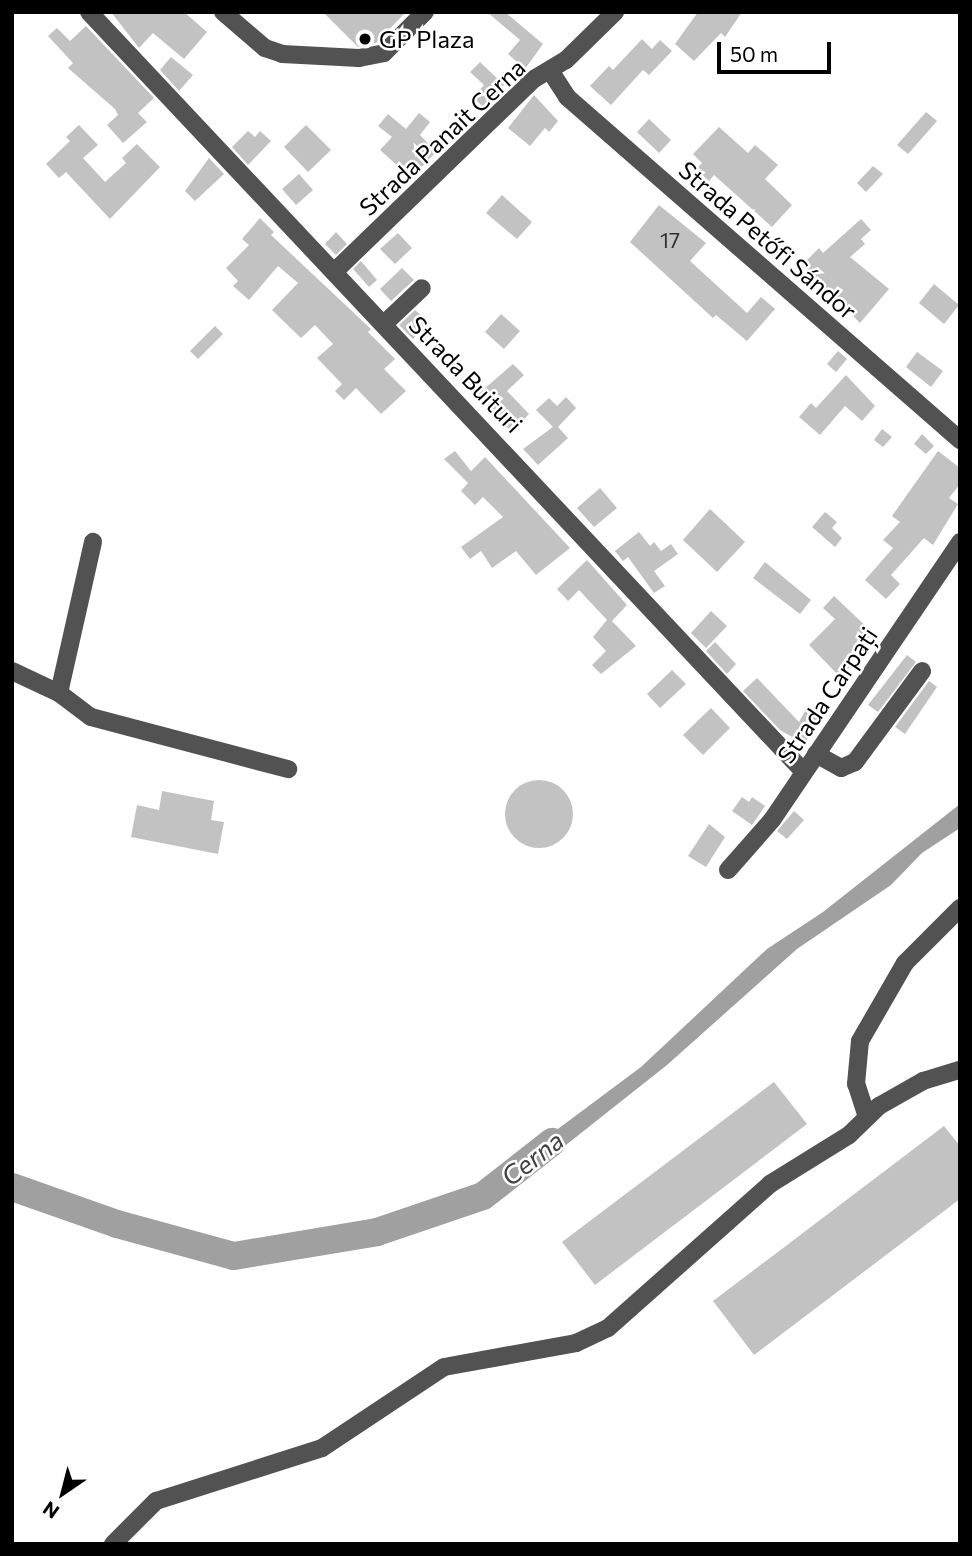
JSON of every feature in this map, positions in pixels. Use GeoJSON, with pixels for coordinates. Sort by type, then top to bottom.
{"type":"FeatureCollection","features":[{"type":"Feature","properties":{"kind":"street","name":"Strada Buituri"},"geometry":{"type":"LineString","coordinates":[[89,12],[804,772]]}},
{"type":"Feature","properties":{"kind":"street"},"geometry":{"type":"LineString","coordinates":[[223,12],[265,48],[282,54],[359,58],[384,52],[425,12]]}},
{"type":"Feature","properties":{"kind":"street","name":"Strada Panait Cerna"},"geometry":{"type":"LineString","coordinates":[[334,272],[534,79],[551,72],[615,12]]}},
{"type":"Feature","properties":{"kind":"street","name":"Strada Petőfi Sándor"},"geometry":{"type":"LineString","coordinates":[[551,72],[567,97],[960,440]]}},
{"type":"Feature","properties":{"kind":"street"},"geometry":{"type":"LineString","coordinates":[[384,324],[422,288]]}},
{"type":"Feature","properties":{"kind":"street"},"geometry":{"type":"LineString","coordinates":[[59,692],[93,542]]}},
{"type":"Feature","properties":{"kind":"street","name":"Strada Carpați"},"geometry":{"type":"LineString","coordinates":[[728,870],[755,845],[960,542]]}},
{"type":"Feature","properties":{"kind":"street"},"geometry":{"type":"LineString","coordinates":[[12,671],[59,692],[92,717],[288,769]]}},
{"type":"Feature","properties":{"kind":"street"},"geometry":{"type":"LineString","coordinates":[[816,754],[841,768],[855,762],[922,671]]}},
{"type":"Feature","properties":{"kind":"street"},"geometry":{"type":"LineString","coordinates":[[866,1114],[856,1084],[860,1041],[905,963],[960,908]]}},
{"type":"Feature","properties":{"kind":"street"},"geometry":{"type":"LineString","coordinates":[[113,1544],[156,1502],[322,1448],[444,1367],[576,1343],[608,1328],[770,1184],[849,1135],[866,1114],[922,1080],[960,1070]]}},
{"type":"Feature","properties":{"kind":"water"},"geometry":{"type":"Polygon","coordinates":[[[960,804],[960,828],[922,853],[891,885],[797,949],[667,1065],[528,1175],[519,1158],[641,1067],[767,949],[823,912],[960,804]]]}},
{"type":"Feature","properties":{"kind":"building"},"geometry":{"type":"Polygon","coordinates":[[[111,12],[184,12],[207,32],[184,59],[153,33],[139,48],[111,12]]]}},
{"type":"Feature","properties":{"kind":"building","name":"GP Plaza"},"geometry":{"type":"Polygon","coordinates":[[[323,12],[406,12],[376,43],[358,47],[323,12]]]}},
{"type":"Feature","properties":{"kind":"building"},"geometry":{"type":"Polygon","coordinates":[[[487,12],[505,12],[543,44],[525,69],[508,54],[520,40],[487,12]]]}},
{"type":"Feature","properties":{"kind":"building"},"geometry":{"type":"Polygon","coordinates":[[[698,12],[742,12],[725,37],[721,33],[694,61],[675,44],[698,12]]]}},
{"type":"Feature","properties":{"kind":"building"},"geometry":{"type":"Polygon","coordinates":[[[86,26],[154,98],[138,113],[147,122],[123,143],[107,125],[118,115],[115,109],[68,68],[73,63],[48,36],[57,28],[70,41],[86,26]]]}},
{"type":"Feature","properties":{"kind":"building"},"geometry":{"type":"Polygon","coordinates":[[[642,39],[652,49],[660,40],[672,51],[649,75],[643,70],[611,105],[590,86],[609,66],[613,70],[642,39]]]}},
{"type":"Feature","properties":{"kind":"building"},"geometry":{"type":"Polygon","coordinates":[[[171,57],[193,75],[179,91],[160,70],[171,57]]]}},
{"type":"Feature","properties":{"kind":"building"},"geometry":{"type":"Polygon","coordinates":[[[480,62],[504,85],[483,107],[473,97],[484,85],[470,72],[480,62]]]}},
{"type":"Feature","properties":{"kind":"building"},"geometry":{"type":"Polygon","coordinates":[[[534,95],[558,121],[549,132],[545,128],[530,146],[508,128],[534,95]]]}},
{"type":"Feature","properties":{"kind":"building"},"geometry":{"type":"Polygon","coordinates":[[[926,112],[937,121],[908,154],[897,145],[926,112]]]}},
{"type":"Feature","properties":{"kind":"building"},"geometry":{"type":"Polygon","coordinates":[[[419,113],[430,122],[420,135],[436,152],[411,178],[380,150],[392,137],[378,126],[388,114],[406,129],[419,113]]]}},
{"type":"Feature","properties":{"kind":"building"},"geometry":{"type":"Polygon","coordinates":[[[649,119],[671,140],[659,153],[637,132],[649,119]]]}},
{"type":"Feature","properties":{"kind":"building"},"geometry":{"type":"Polygon","coordinates":[[[79,125],[98,145],[83,158],[105,182],[126,163],[122,158],[137,144],[160,167],[110,219],[66,172],[59,178],[46,164],[70,141],[66,137],[79,125]]]}},
{"type":"Feature","properties":{"kind":"building"},"geometry":{"type":"Polygon","coordinates":[[[306,125],[331,150],[308,172],[284,147],[306,125]]]}},
{"type":"Feature","properties":{"kind":"building"},"geometry":{"type":"Polygon","coordinates":[[[719,127],[748,153],[755,145],[778,165],[765,179],[792,205],[772,227],[714,175],[709,181],[696,169],[702,163],[693,154],[719,127]]]}},
{"type":"Feature","properties":{"kind":"building"},"geometry":{"type":"Polygon","coordinates":[[[248,131],[255,137],[260,131],[271,141],[248,165],[232,147],[248,131]]]}},
{"type":"Feature","properties":{"kind":"building"},"geometry":{"type":"Polygon","coordinates":[[[209,158],[224,174],[195,201],[185,191],[209,158]]]}},
{"type":"Feature","properties":{"kind":"building"},"geometry":{"type":"Polygon","coordinates":[[[873,166],[883,174],[866,192],[857,183],[873,166]]]}},
{"type":"Feature","properties":{"kind":"building"},"geometry":{"type":"Polygon","coordinates":[[[299,174],[313,190],[296,205],[282,189],[299,174]]]}},
{"type":"Feature","properties":{"kind":"building"},"geometry":{"type":"Polygon","coordinates":[[[502,195],[532,222],[517,239],[486,213],[502,195]]]}},
{"type":"Feature","properties":{"kind":"building"},"geometry":{"type":"Polygon","coordinates":[[[659,205],[706,243],[690,261],[747,313],[761,297],[775,309],[747,341],[716,315],[713,318],[630,242],[659,205]]]}},
{"type":"Feature","properties":{"kind":"building"},"geometry":{"type":"Polygon","coordinates":[[[260,218],[274,232],[271,235],[371,329],[368,332],[395,359],[384,369],[406,391],[381,414],[356,388],[344,400],[335,391],[342,384],[317,358],[333,344],[315,325],[301,338],[272,310],[298,283],[278,266],[249,300],[233,286],[238,281],[226,268],[249,245],[242,239],[260,218]]]}},
{"type":"Feature","properties":{"kind":"building"},"geometry":{"type":"Polygon","coordinates":[[[861,219],[871,230],[861,239],[865,244],[850,257],[889,289],[860,323],[802,265],[819,248],[823,253],[861,219]]]}},
{"type":"Feature","properties":{"kind":"building"},"geometry":{"type":"Polygon","coordinates":[[[336,232],[347,244],[336,255],[325,244],[336,232]]]}},
{"type":"Feature","properties":{"kind":"building"},"geometry":{"type":"Polygon","coordinates":[[[398,233],[412,248],[395,264],[380,249],[398,233]]]}},
{"type":"Feature","properties":{"kind":"building"},"geometry":{"type":"Polygon","coordinates":[[[361,261],[377,280],[369,287],[353,269],[361,261]]]}},
{"type":"Feature","properties":{"kind":"building"},"geometry":{"type":"Polygon","coordinates":[[[402,268],[414,280],[391,301],[380,289],[402,268]]]}},
{"type":"Feature","properties":{"kind":"building"},"geometry":{"type":"Polygon","coordinates":[[[934,284],[959,305],[944,324],[919,303],[934,284]]]}},
{"type":"Feature","properties":{"kind":"building"},"geometry":{"type":"Polygon","coordinates":[[[415,310],[429,322],[413,339],[399,325],[415,310]]]}},
{"type":"Feature","properties":{"kind":"building"},"geometry":{"type":"Polygon","coordinates":[[[501,314],[520,331],[504,349],[485,332],[501,314]]]}},
{"type":"Feature","properties":{"kind":"building"},"geometry":{"type":"Polygon","coordinates":[[[215,326],[223,334],[198,359],[190,351],[215,326]]]}},
{"type":"Feature","properties":{"kind":"building"},"geometry":{"type":"Polygon","coordinates":[[[838,351],[847,359],[836,372],[827,364],[838,351]]]}},
{"type":"Feature","properties":{"kind":"building"},"geometry":{"type":"Polygon","coordinates":[[[917,352],[943,371],[931,387],[906,367],[917,352]]]}},
{"type":"Feature","properties":{"kind":"building"},"geometry":{"type":"Polygon","coordinates":[[[513,364],[524,375],[507,391],[529,414],[512,432],[476,396],[513,364]]]}},
{"type":"Feature","properties":{"kind":"building"},"geometry":{"type":"Polygon","coordinates":[[[846,375],[875,406],[862,421],[845,406],[820,435],[799,417],[811,403],[816,408],[846,375]]]}},
{"type":"Feature","properties":{"kind":"building"},"geometry":{"type":"Polygon","coordinates":[[[566,397],[576,408],[558,427],[568,438],[538,465],[523,449],[553,427],[536,410],[549,398],[557,406],[566,397]]]}},
{"type":"Feature","properties":{"kind":"building"},"geometry":{"type":"Polygon","coordinates":[[[882,429],[892,437],[883,447],[874,440],[882,429]]]}},
{"type":"Feature","properties":{"kind":"building"},"geometry":{"type":"Polygon","coordinates":[[[922,434],[934,446],[926,454],[914,444],[922,434]]]}},
{"type":"Feature","properties":{"kind":"building"},"geometry":{"type":"Polygon","coordinates":[[[455,451],[471,471],[485,457],[570,548],[536,575],[516,551],[492,568],[481,551],[470,559],[461,547],[503,517],[483,497],[475,505],[461,491],[468,483],[444,459],[455,451]]]}},
{"type":"Feature","properties":{"kind":"building"},"geometry":{"type":"Polygon","coordinates":[[[938,451],[960,468],[960,484],[949,498],[958,504],[933,545],[924,538],[891,575],[900,584],[886,599],[865,580],[893,548],[883,540],[900,522],[892,516],[938,451]]]}},
{"type":"Feature","properties":{"kind":"building"},"geometry":{"type":"Polygon","coordinates":[[[600,488],[617,508],[594,527],[577,508],[600,488]]]}},
{"type":"Feature","properties":{"kind":"building"},"geometry":{"type":"Polygon","coordinates":[[[710,509],[745,542],[717,572],[683,540],[710,509]]]}},
{"type":"Feature","properties":{"kind":"building"},"geometry":{"type":"Polygon","coordinates":[[[825,512],[837,522],[832,528],[842,538],[835,547],[812,527],[825,512]]]}},
{"type":"Feature","properties":{"kind":"building"},"geometry":{"type":"Polygon","coordinates":[[[639,532],[650,546],[654,542],[661,551],[671,544],[678,554],[654,571],[665,586],[654,593],[628,557],[623,561],[615,551],[639,532]]]}},
{"type":"Feature","properties":{"kind":"building"},"geometry":{"type":"Polygon","coordinates":[[[587,560],[627,605],[612,621],[636,646],[601,674],[592,665],[606,651],[593,637],[607,620],[579,590],[568,601],[557,589],[587,560]]]}},
{"type":"Feature","properties":{"kind":"building"},"geometry":{"type":"Polygon","coordinates":[[[765,562],[811,600],[800,614],[753,578],[765,562]]]}},
{"type":"Feature","properties":{"kind":"building"},"geometry":{"type":"Polygon","coordinates":[[[834,596],[873,633],[846,661],[851,666],[840,677],[809,645],[835,619],[823,608],[834,596]]]}},
{"type":"Feature","properties":{"kind":"building"},"geometry":{"type":"Polygon","coordinates":[[[711,611],[727,626],[706,648],[691,633],[711,611]]]}},
{"type":"Feature","properties":{"kind":"building"},"geometry":{"type":"Polygon","coordinates":[[[715,642],[736,664],[727,674],[706,651],[715,642]]]}},
{"type":"Feature","properties":{"kind":"building"},"geometry":{"type":"Polygon","coordinates":[[[907,655],[916,662],[878,712],[868,705],[907,655]]]}},
{"type":"Feature","properties":{"kind":"building"},"geometry":{"type":"Polygon","coordinates":[[[672,670],[686,684],[660,708],[647,694],[672,670]]]}},
{"type":"Feature","properties":{"kind":"building"},"geometry":{"type":"Polygon","coordinates":[[[757,678],[799,722],[805,711],[819,719],[804,744],[780,730],[743,691],[757,678]]]}},
{"type":"Feature","properties":{"kind":"building"},"geometry":{"type":"Polygon","coordinates":[[[929,681],[937,687],[905,734],[895,727],[929,681]]]}},
{"type":"Feature","properties":{"kind":"building"},"geometry":{"type":"Polygon","coordinates":[[[711,708],[730,728],[703,755],[683,735],[711,708]]]}},
{"type":"Feature","properties":{"kind":"building"},"geometry":{"type":"Polygon","coordinates":[[[532,780],[546,780],[558,785],[568,795],[573,814],[568,833],[558,843],[546,848],[532,848],[520,843],[510,833],[505,821],[505,807],[510,795],[520,785],[532,780]]]}},
{"type":"Feature","properties":{"kind":"building"},"geometry":{"type":"Polygon","coordinates":[[[162,791],[214,801],[211,820],[224,822],[218,854],[131,837],[137,805],[159,810],[162,791]]]}},
{"type":"Feature","properties":{"kind":"building"},"geometry":{"type":"Polygon","coordinates":[[[742,797],[749,802],[752,797],[765,806],[752,825],[732,811],[742,797]]]}},
{"type":"Feature","properties":{"kind":"building"},"geometry":{"type":"Polygon","coordinates":[[[794,811],[804,820],[787,839],[777,831],[794,811]]]}},
{"type":"Feature","properties":{"kind":"building"},"geometry":{"type":"Polygon","coordinates":[[[709,824],[725,837],[706,867],[688,856],[709,824]]]}},
{"type":"Feature","properties":{"kind":"building"},"geometry":{"type":"Polygon","coordinates":[[[774,1082],[807,1124],[595,1285],[562,1242],[774,1082]]]}},
{"type":"Feature","properties":{"kind":"building"},"geometry":{"type":"Polygon","coordinates":[[[944,1126],[960,1146],[960,1199],[754,1355],[713,1301],[944,1126]]]}},
{"type":"Feature","properties":{"kind":"waterway","name":"Cerna"},"geometry":{"type":"LineString","coordinates":[[12,1187],[117,1224],[234,1256],[377,1232],[483,1196],[552,1142]]}},
{"type":"Feature","properties":{"kind":"place","name":"GP Plaza"},"geometry":{"type":"Point","coordinates":[365,39]}}]}
